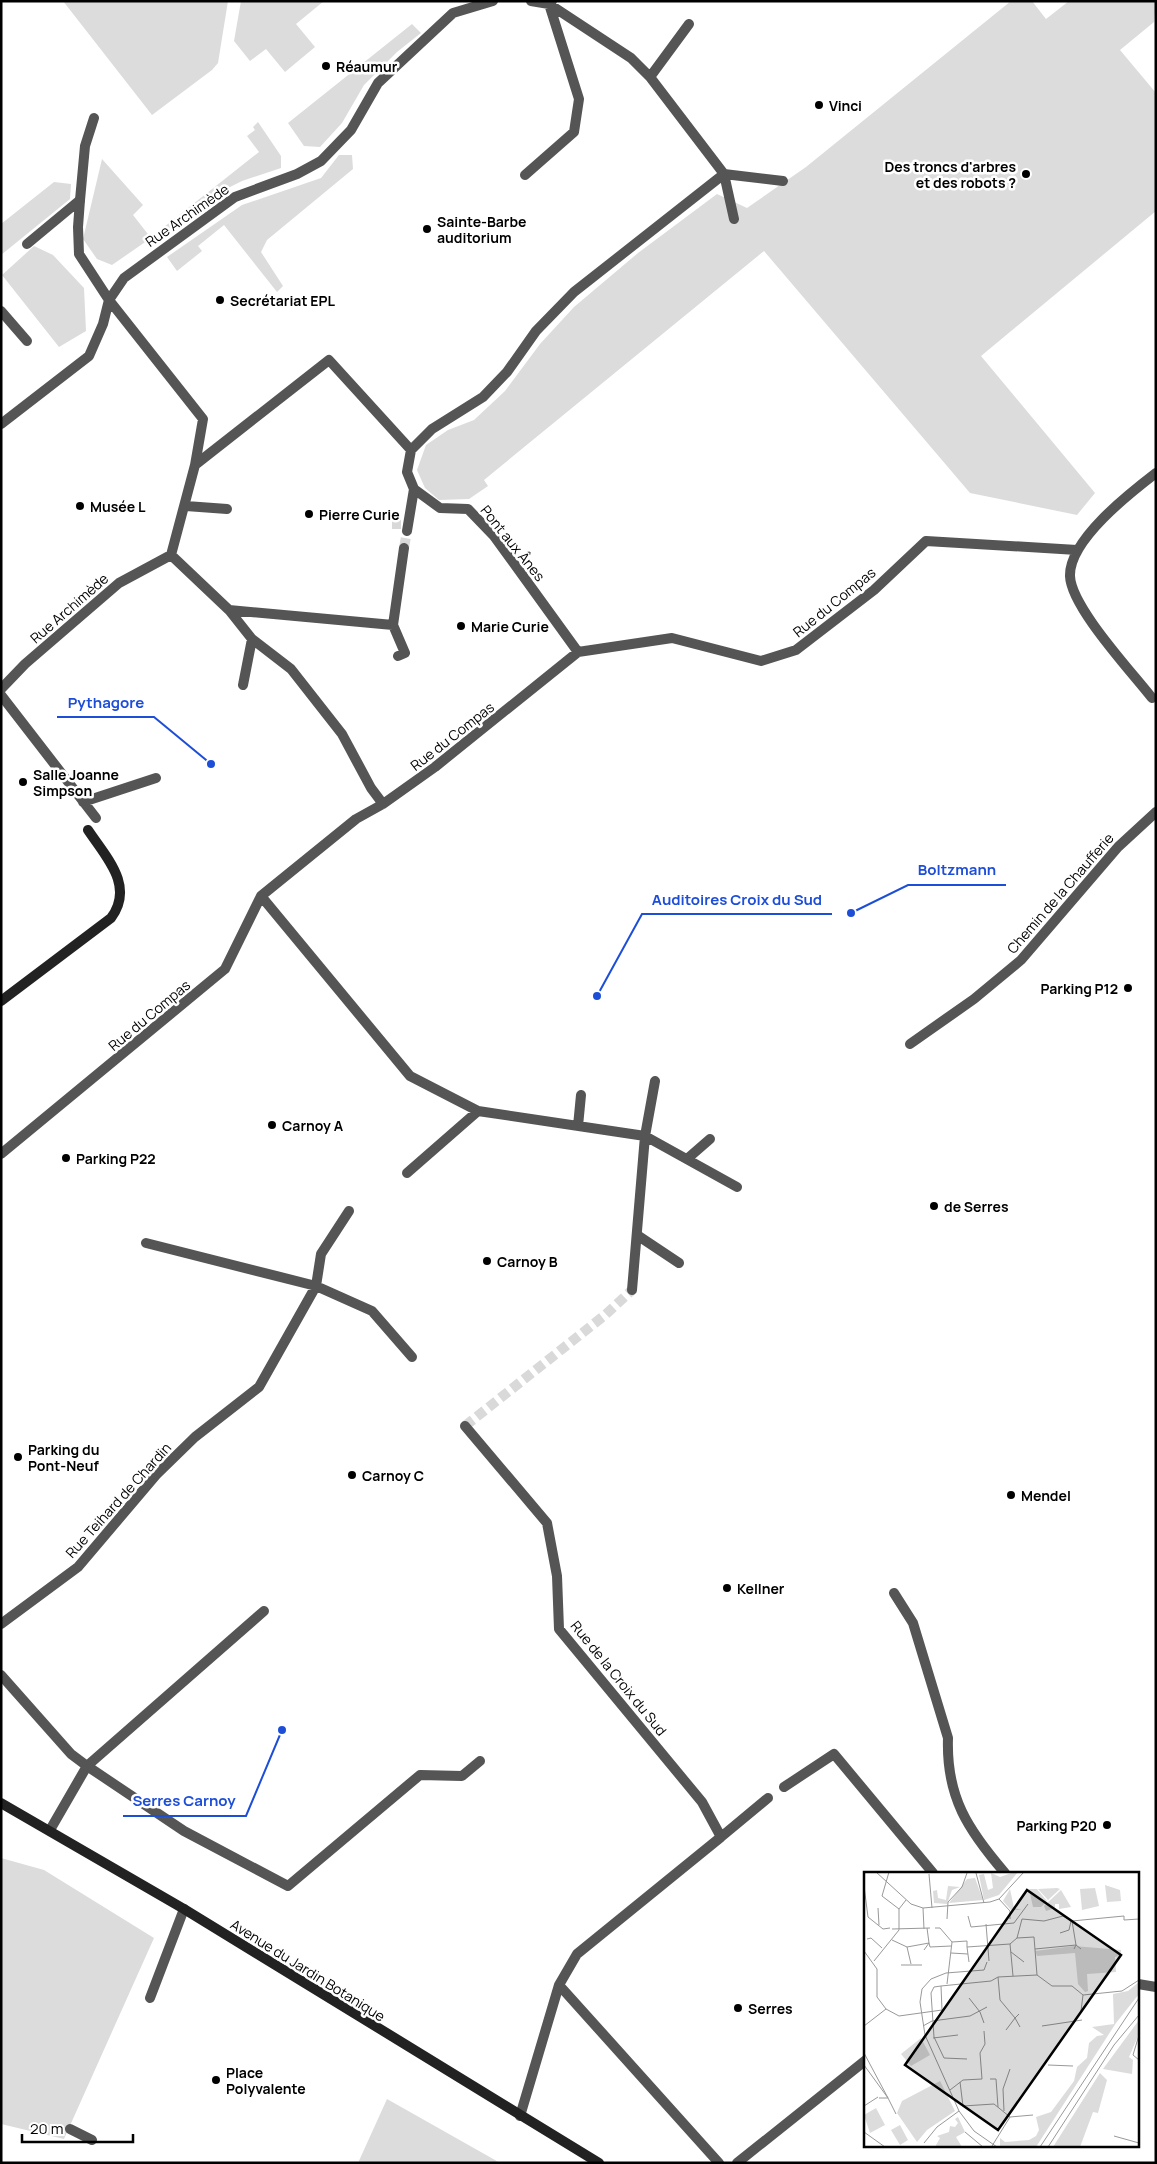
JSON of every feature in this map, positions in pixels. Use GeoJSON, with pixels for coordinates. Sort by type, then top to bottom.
{"type":"FeatureCollection","features":[{"type":"Feature","properties":{"kind":"street","name":"Rue Archimède"},"geometry":{"type":"LineString","coordinates":[[109,300],[124,278],[235,197],[297,174],[321,161],[351,130],[378,83],[453,13],[493,1]]}},
{"type":"Feature","properties":{"kind":"street"},"geometry":{"type":"LineString","coordinates":[[531,1],[550,3],[631,58],[650,77],[724,174],[734,219]]}},
{"type":"Feature","properties":{"kind":"street"},"geometry":{"type":"LineString","coordinates":[[524,175],[574,132],[579,99],[550,3]]}},
{"type":"Feature","properties":{"kind":"street"},"geometry":{"type":"LineString","coordinates":[[650,77],[689,24]]}},
{"type":"Feature","properties":{"kind":"street"},"geometry":{"type":"LineString","coordinates":[[94,118],[85,146],[78,227],[79,254],[109,300],[203,419],[186,506],[171,555],[229,610],[252,639],[291,670],[342,734],[371,788],[383,804]]}},
{"type":"Feature","properties":{"kind":"street"},"geometry":{"type":"LineString","coordinates":[[405,527],[414,489],[408,472],[411,450],[432,430],[483,397],[507,372],[536,331],[574,292],[724,174],[783,181]]}},
{"type":"Feature","properties":{"kind":"street"},"geometry":{"type":"LineString","coordinates":[[27,244],[80,200]]}},
{"type":"Feature","properties":{"kind":"street"},"geometry":{"type":"LineString","coordinates":[[1,424],[89,356],[103,324],[109,300]]}},
{"type":"Feature","properties":{"kind":"street"},"geometry":{"type":"LineString","coordinates":[[1,311],[27,340]]}},
{"type":"Feature","properties":{"kind":"street"},"geometry":{"type":"LineString","coordinates":[[195,466],[329,360],[411,450]]}},
{"type":"Feature","properties":{"kind":"street"},"geometry":{"type":"LineString","coordinates":[[1152,698],[1076,600],[1070,575],[1077,550],[1104,518],[1156,473]]}},
{"type":"Feature","properties":{"kind":"street","name":"Pont aux Ânes"},"geometry":{"type":"LineString","coordinates":[[414,489],[440,508],[468,510],[494,536],[578,652]]}},
{"type":"Feature","properties":{"kind":"street"},"geometry":{"type":"LineString","coordinates":[[186,506],[226,509]]}},
{"type":"Feature","properties":{"kind":"street","name":"Rue du Compas"},"geometry":{"type":"LineString","coordinates":[[1,1154],[225,969],[262,896],[356,819],[383,804],[435,768],[578,652],[672,638],[761,661],[796,650],[874,590],[926,541],[1077,550]]}},
{"type":"Feature","properties":{"kind":"street"},"geometry":{"type":"LineString","coordinates":[[398,656],[405,653],[393,625],[404,548]]}},
{"type":"Feature","properties":{"kind":"street","name":"Rue Archimède"},"geometry":{"type":"LineString","coordinates":[[1,689],[25,664],[119,583],[171,555]]}},
{"type":"Feature","properties":{"kind":"street"},"geometry":{"type":"LineString","coordinates":[[229,610],[393,625]]}},
{"type":"Feature","properties":{"kind":"street"},"geometry":{"type":"LineString","coordinates":[[243,685],[252,639]]}},
{"type":"Feature","properties":{"kind":"street"},"geometry":{"type":"LineString","coordinates":[[1,695],[96,818]]}},
{"type":"Feature","properties":{"kind":"street"},"geometry":{"type":"LineString","coordinates":[[83,802],[156,778]]}},
{"type":"Feature","properties":{"kind":"street","name":"Chemin de la Chaufferie"},"geometry":{"type":"LineString","coordinates":[[910,1044],[974,999],[1021,960],[1112,853],[1156,812]]}},
{"type":"Feature","properties":{"kind":"street"},"geometry":{"type":"LineString","coordinates":[[1,1001],[112,918],[119,907],[121,889],[114,871],[88,830]]}},
{"type":"Feature","properties":{"kind":"street"},"geometry":{"type":"LineString","coordinates":[[262,896],[410,1076],[478,1111],[645,1136],[737,1187]]}},
{"type":"Feature","properties":{"kind":"street"},"geometry":{"type":"LineString","coordinates":[[632,1290],[645,1136],[655,1081]]}},
{"type":"Feature","properties":{"kind":"street"},"geometry":{"type":"LineString","coordinates":[[578,1126],[581,1096]]}},
{"type":"Feature","properties":{"kind":"street"},"geometry":{"type":"LineString","coordinates":[[407,1172],[478,1111]]}},
{"type":"Feature","properties":{"kind":"street"},"geometry":{"type":"LineString","coordinates":[[687,1159],[710,1138]]}},
{"type":"Feature","properties":{"kind":"street"},"geometry":{"type":"LineString","coordinates":[[316,1286],[321,1254],[349,1210]]}},
{"type":"Feature","properties":{"kind":"street"},"geometry":{"type":"LineString","coordinates":[[637,1235],[679,1263]]}},
{"type":"Feature","properties":{"kind":"street"},"geometry":{"type":"LineString","coordinates":[[146,1243],[316,1286],[372,1311],[412,1357]]}},
{"type":"Feature","properties":{"kind":"street","name":"Rue Teihard de Chardin"},"geometry":{"type":"LineString","coordinates":[[1,1624],[78,1567],[156,1475],[195,1437],[260,1387],[316,1286]]}},
{"type":"Feature","properties":{"kind":"street","name":"Rue de la Croix du Sud"},"geometry":{"type":"LineString","coordinates":[[465,1426],[547,1523],[557,1576],[559,1629],[702,1802],[721,1837]]}},
{"type":"Feature","properties":{"kind":"street"},"geometry":{"type":"LineString","coordinates":[[894,1593],[913,1622],[948,1738],[947,1754],[954,1798],[979,1843],[1004,1872]]}},
{"type":"Feature","properties":{"kind":"street"},"geometry":{"type":"LineString","coordinates":[[50,1830],[87,1766],[264,1611]]}},
{"type":"Feature","properties":{"kind":"street"},"geometry":{"type":"LineString","coordinates":[[1,1675],[71,1754],[87,1766],[184,1831],[288,1886],[420,1775],[462,1776],[480,1761]]}},
{"type":"Feature","properties":{"kind":"street"},"geometry":{"type":"LineString","coordinates":[[784,1787],[834,1754],[932,1872]]}},
{"type":"Feature","properties":{"kind":"street"},"geometry":{"type":"LineString","coordinates":[[520,2116],[559,1984],[577,1954],[768,1798]]}},
{"type":"Feature","properties":{"kind":"street","name":"Avenue du Jardin Botanique"},"geometry":{"type":"LineString","coordinates":[[1,1803],[184,1909],[599,2163]]}},
{"type":"Feature","properties":{"kind":"street"},"geometry":{"type":"LineString","coordinates":[[150,1998],[184,1909]]}},
{"type":"Feature","properties":{"kind":"street"},"geometry":{"type":"LineString","coordinates":[[559,1984],[719,2163]]}},
{"type":"Feature","properties":{"kind":"street"},"geometry":{"type":"LineString","coordinates":[[1140,1984],[1156,1987]]}},
{"type":"Feature","properties":{"kind":"street"},"geometry":{"type":"LineString","coordinates":[[737,2163],[864,2062]]}},
{"type":"Feature","properties":{"kind":"street"},"geometry":{"type":"LineString","coordinates":[[70,2129],[92,2140]]}},
{"type":"Feature","properties":{"kind":"shaded area"},"geometry":{"type":"Polygon","coordinates":[[[63,1],[228,1],[218,63],[212,70],[152,115],[63,1]]]}},
{"type":"Feature","properties":{"kind":"shaded area"},"geometry":{"type":"Polygon","coordinates":[[[241,1],[324,1],[296,24],[315,47],[285,72],[266,49],[250,61],[234,41],[241,1]]]}},
{"type":"Feature","properties":{"kind":"shaded area"},"geometry":{"type":"Polygon","coordinates":[[[1011,1],[1032,1],[1046,19],[1069,1],[1156,1],[1154,22],[1120,50],[1156,93],[1156,211],[981,356],[1095,493],[1077,515],[970,493],[764,251],[484,480],[488,486],[469,499],[439,500],[425,488],[417,470],[426,445],[448,430],[474,420],[505,391],[540,344],[574,307],[638,253],[717,194],[747,208],[806,167],[1011,1]]]}},
{"type":"Feature","properties":{"kind":"shaded area"},"geometry":{"type":"Polygon","coordinates":[[[412,24],[421,33],[397,52],[364,85],[342,123],[320,147],[304,146],[288,123],[412,24]]]}},
{"type":"Feature","properties":{"kind":"shaded area"},"geometry":{"type":"Polygon","coordinates":[[[258,122],[281,156],[281,168],[242,181],[222,191],[162,235],[159,231],[259,152],[247,136],[255,130],[253,127],[258,122]]]}},
{"type":"Feature","properties":{"kind":"shaded area"},"geometry":{"type":"Polygon","coordinates":[[[339,155],[352,155],[353,169],[267,240],[261,252],[283,286],[277,292],[224,225],[198,246],[202,251],[177,271],[167,257],[242,205],[321,178],[339,155]]]}},
{"type":"Feature","properties":{"kind":"shaded area"},"geometry":{"type":"Polygon","coordinates":[[[102,159],[143,205],[133,215],[151,238],[112,265],[97,259],[83,239],[102,159]]]}},
{"type":"Feature","properties":{"kind":"shaded area"},"geometry":{"type":"Polygon","coordinates":[[[54,182],[71,184],[70,199],[1,255],[1,224],[54,182]]]}},
{"type":"Feature","properties":{"kind":"shaded area"},"geometry":{"type":"Polygon","coordinates":[[[34,246],[53,255],[84,288],[86,331],[59,347],[2,275],[34,246]]]}},
{"type":"Feature","properties":{"kind":"shaded area"},"geometry":{"type":"Polygon","coordinates":[[[1,1858],[44,1870],[154,1938],[64,2139],[1,2124],[1,1858]]]}},
{"type":"Feature","properties":{"kind":"shaded area"},"geometry":{"type":"Polygon","coordinates":[[[387,2099],[495,2160],[499,2163],[358,2163],[387,2099]]]}},
{"type":"Feature","properties":{"kind":"tunnel"},"geometry":{"type":"LineString","coordinates":[[392,524],[401,524]]}},
{"type":"Feature","properties":{"kind":"tunnel"},"geometry":{"type":"LineString","coordinates":[[404,548],[407,531]]}},
{"type":"Feature","properties":{"kind":"tunnel"},"geometry":{"type":"LineString","coordinates":[[465,1426],[605,1315],[632,1290]]}},
{"type":"Feature","properties":{"kind":"place","name":"Réaumur"},"geometry":{"type":"Point","coordinates":[326,66]}},
{"type":"Feature","properties":{"kind":"place","name":"Vinci"},"geometry":{"type":"Point","coordinates":[819,105]}},
{"type":"Feature","properties":{"kind":"place","name":"Des troncs d'arbres et des robots ?"},"geometry":{"type":"Point","coordinates":[1026,174]}},
{"type":"Feature","properties":{"kind":"place","name":"Sainte-Barbe auditorium"},"geometry":{"type":"Point","coordinates":[427,229]}},
{"type":"Feature","properties":{"kind":"place","name":"Secrétariat EPL"},"geometry":{"type":"Point","coordinates":[220,300]}},
{"type":"Feature","properties":{"kind":"place","name":"Musée L"},"geometry":{"type":"Point","coordinates":[80,506]}},
{"type":"Feature","properties":{"kind":"place","name":"Pierre Curie"},"geometry":{"type":"Point","coordinates":[309,514]}},
{"type":"Feature","properties":{"kind":"place","name":"Marie Curie"},"geometry":{"type":"Point","coordinates":[461,626]}},
{"type":"Feature","properties":{"kind":"place","name":"Pythagore"},"geometry":{"type":"Point","coordinates":[211,764]}},
{"type":"Feature","properties":{"kind":"place","name":"Salle Joanne Simpson"},"geometry":{"type":"Point","coordinates":[23,782]}},
{"type":"Feature","properties":{"kind":"place","name":"Boltzmann"},"geometry":{"type":"Point","coordinates":[851,913]}},
{"type":"Feature","properties":{"kind":"place","name":"Parking P12"},"geometry":{"type":"Point","coordinates":[1128,988]}},
{"type":"Feature","properties":{"kind":"place","name":"Auditoires Croix du Sud"},"geometry":{"type":"Point","coordinates":[597,996]}},
{"type":"Feature","properties":{"kind":"place","name":"Carnoy A"},"geometry":{"type":"Point","coordinates":[272,1125]}},
{"type":"Feature","properties":{"kind":"place","name":"Parking P22"},"geometry":{"type":"Point","coordinates":[66,1158]}},
{"type":"Feature","properties":{"kind":"place","name":"de Serres"},"geometry":{"type":"Point","coordinates":[934,1206]}},
{"type":"Feature","properties":{"kind":"place","name":"Carnoy B"},"geometry":{"type":"Point","coordinates":[487,1261]}},
{"type":"Feature","properties":{"kind":"place","name":"Parking du Pont-Neuf"},"geometry":{"type":"Point","coordinates":[18,1457]}},
{"type":"Feature","properties":{"kind":"place","name":"Carnoy C"},"geometry":{"type":"Point","coordinates":[352,1475]}},
{"type":"Feature","properties":{"kind":"place","name":"Mendel"},"geometry":{"type":"Point","coordinates":[1011,1495]}},
{"type":"Feature","properties":{"kind":"place","name":"Kellner"},"geometry":{"type":"Point","coordinates":[727,1588]}},
{"type":"Feature","properties":{"kind":"place","name":"Serres Carnoy"},"geometry":{"type":"Point","coordinates":[282,1730]}},
{"type":"Feature","properties":{"kind":"place","name":"Parking P20"},"geometry":{"type":"Point","coordinates":[1107,1825]}},
{"type":"Feature","properties":{"kind":"place","name":"Serres"},"geometry":{"type":"Point","coordinates":[738,2008]}},
{"type":"Feature","properties":{"kind":"place","name":"Place Polyvalente"},"geometry":{"type":"Point","coordinates":[216,2080]}}]}
